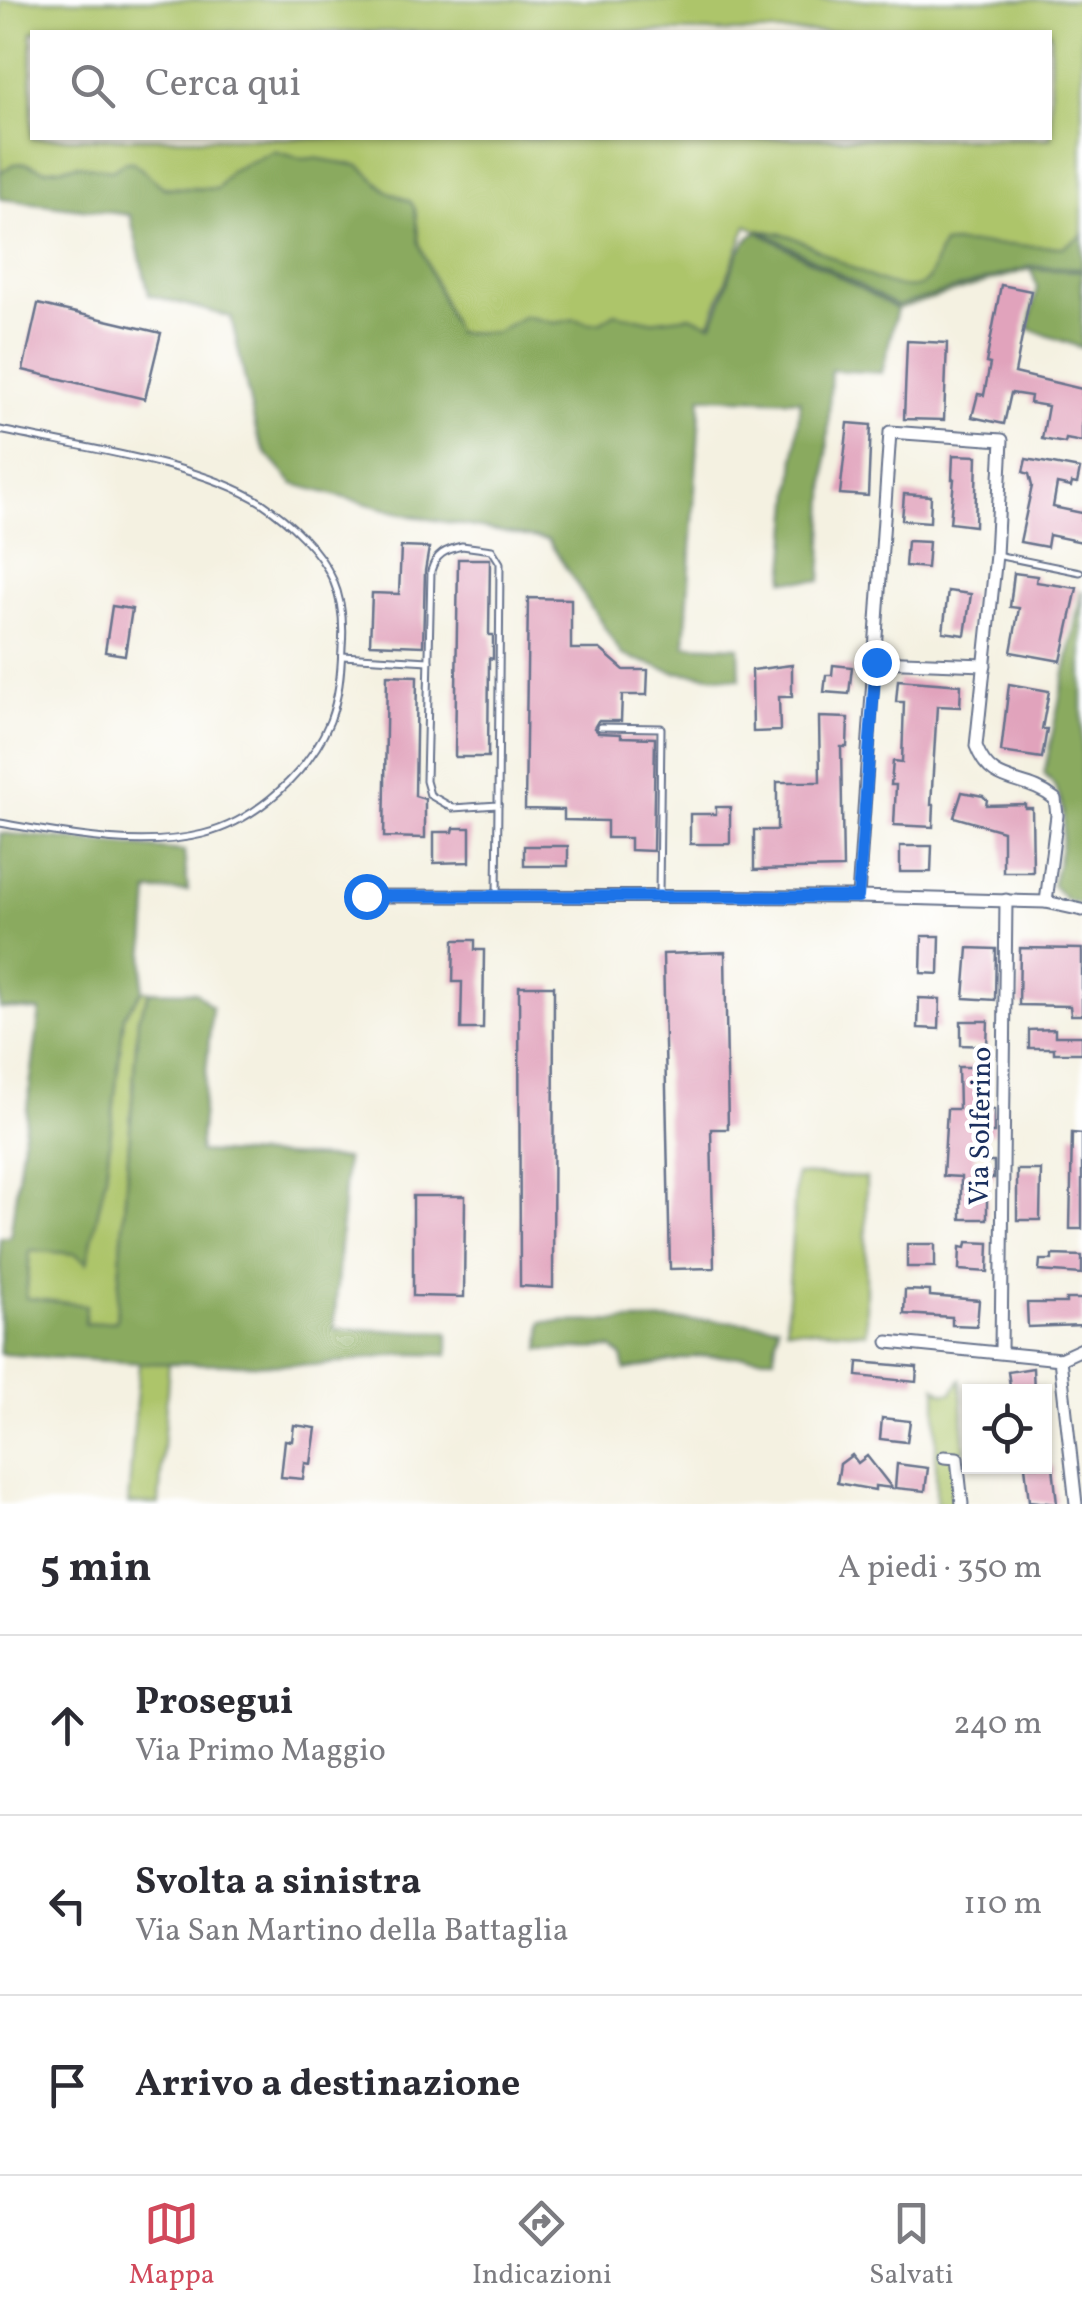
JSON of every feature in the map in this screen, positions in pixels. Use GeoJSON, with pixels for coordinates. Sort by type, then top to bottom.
{"type":"FeatureCollection","features":[{"type":"Feature","properties":{"kind":"street"},"geometry":{"type":"LineString","coordinates":[[858,897],[890,432],[1002,440],[996,555],[976,746],[982,763],[996,776],[1040,788],[1054,799],[1057,815],[1046,902]]}},
{"type":"Feature","properties":{"kind":"street"},"geometry":{"type":"LineString","coordinates":[[876,662],[986,665]]}},
{"type":"Feature","properties":{"kind":"street"},"geometry":{"type":"LineString","coordinates":[[366,896],[858,897],[1046,902],[1082,910]]}},
{"type":"Feature","properties":{"kind":"street","name":"Via Solferino"},"geometry":{"type":"LineString","coordinates":[[1002,1352],[1006,900]]}},
{"type":"Feature","properties":{"kind":"street"},"geometry":{"type":"LineString","coordinates":[[888,1342],[1060,1359],[1082,1349]]}},
{"type":"Feature","properties":{"kind":"street"},"geometry":{"type":"LineString","coordinates":[[1060,1359],[1076,1504]]}},
{"type":"Feature","properties":{"kind":"street"},"geometry":{"type":"LineString","coordinates":[[944,1457],[957,1458],[962,1504]]}},
{"type":"Feature","properties":{"kind":"lane"},"geometry":{"type":"LineString","coordinates":[[0,430],[176,469],[228,484],[264,504],[297,531],[332,577],[340,602],[342,656],[339,690],[329,723],[315,748],[276,793],[233,822],[205,834],[137,840],[0,823]]}},
{"type":"Feature","properties":{"kind":"lane"},"geometry":{"type":"LineString","coordinates":[[497,894],[498,806],[500,562],[492,550],[462,546],[445,550],[431,571],[426,781],[430,794],[453,808],[498,806]]}},
{"type":"Feature","properties":{"kind":"lane"},"geometry":{"type":"LineString","coordinates":[[996,555],[1080,572]]}},
{"type":"Feature","properties":{"kind":"lane"},"geometry":{"type":"LineString","coordinates":[[342,656],[429,662]]}},
{"type":"Feature","properties":{"kind":"lane"},"geometry":{"type":"LineString","coordinates":[[600,728],[661,728],[659,896]]}},
{"type":"Feature","properties":{"kind":"green space"},"geometry":{"type":"Polygon","coordinates":[[[0,0],[1082,0],[1082,271],[1031,269],[897,309],[747,225],[708,328],[455,333],[419,243],[217,189],[0,181],[0,0]]]}},
{"type":"Feature","properties":{"kind":"green space"},"geometry":{"type":"Polygon","coordinates":[[[274,151],[360,166],[387,191],[411,202],[419,243],[456,333],[496,332],[525,316],[555,323],[574,319],[589,323],[601,322],[615,313],[650,321],[690,316],[711,324],[742,246],[758,232],[897,309],[882,373],[831,370],[821,581],[784,580],[800,400],[701,397],[685,645],[739,647],[740,679],[674,672],[622,655],[548,540],[411,516],[293,484],[265,452],[257,435],[231,317],[149,295],[130,215],[0,199],[0,172],[14,164],[25,163],[45,170],[79,165],[112,170],[124,162],[133,162],[164,188],[217,189],[230,171],[274,151]]]}},
{"type":"Feature","properties":{"kind":"green space"},"geometry":{"type":"Polygon","coordinates":[[[759,229],[790,236],[875,279],[909,288],[926,281],[943,244],[951,243],[1063,247],[1082,232],[1082,268],[1032,266],[897,306],[759,229]]]}},
{"type":"Feature","properties":{"kind":"green space"},"geometry":{"type":"Polygon","coordinates":[[[1031,269],[1082,271],[1082,348],[1029,329],[1037,287],[1031,269]]]}},
{"type":"Feature","properties":{"kind":"green space"},"geometry":{"type":"Polygon","coordinates":[[[1082,590],[1082,905],[1066,900],[1052,885],[1062,841],[1063,812],[1054,785],[1044,774],[1082,590]]]}},
{"type":"Feature","properties":{"kind":"green space"},"geometry":{"type":"Polygon","coordinates":[[[0,833],[184,851],[188,891],[149,891],[142,991],[124,1016],[106,1175],[87,1263],[76,1254],[30,1250],[26,1298],[86,1305],[85,1324],[116,1321],[138,1018],[150,991],[196,992],[212,1007],[199,1152],[346,1159],[334,1329],[448,1332],[448,1355],[405,1354],[322,1365],[139,1363],[0,1354],[0,1237],[10,1237],[40,1011],[0,1008],[0,833]]]}},
{"type":"Feature","properties":{"kind":"green space"},"geometry":{"type":"Polygon","coordinates":[[[142,991],[150,991],[138,1018],[116,1322],[84,1325],[26,1299],[30,1249],[76,1254],[87,1262],[106,1175],[124,1016],[142,991]]]}},
{"type":"Feature","properties":{"kind":"green space"},"geometry":{"type":"Polygon","coordinates":[[[796,1174],[866,1178],[866,1333],[786,1328],[796,1174]]]}},
{"type":"Feature","properties":{"kind":"green space"},"geometry":{"type":"Polygon","coordinates":[[[710,1320],[778,1325],[774,1357],[698,1356],[625,1370],[622,1357],[612,1348],[540,1350],[542,1322],[710,1320]]]}},
{"type":"Feature","properties":{"kind":"green space"},"geometry":{"type":"Polygon","coordinates":[[[139,1363],[169,1363],[159,1504],[128,1504],[139,1363]]]}},
{"type":"Feature","properties":{"kind":"green space"},"geometry":{"type":"Polygon","coordinates":[[[961,1380],[962,1451],[953,1452],[959,1504],[936,1504],[936,1387],[951,1393],[961,1380]]]}},
{"type":"Feature","properties":{"kind":"building"},"geometry":{"type":"Polygon","coordinates":[[[1001,285],[1031,291],[1015,373],[1082,389],[1082,442],[1042,439],[1048,406],[1030,403],[1031,396],[1011,393],[1004,424],[972,417],[978,394],[984,395],[1001,285]]]}},
{"type":"Feature","properties":{"kind":"building"},"geometry":{"type":"Polygon","coordinates":[[[38,304],[161,333],[145,399],[23,370],[38,304]]]}},
{"type":"Feature","properties":{"kind":"building"},"geometry":{"type":"Polygon","coordinates":[[[907,341],[947,343],[944,420],[904,419],[907,341]]]}},
{"type":"Feature","properties":{"kind":"building"},"geometry":{"type":"Polygon","coordinates":[[[848,423],[871,425],[868,496],[840,494],[848,423]]]}},
{"type":"Feature","properties":{"kind":"building"},"geometry":{"type":"Polygon","coordinates":[[[953,455],[977,456],[975,526],[950,523],[953,455]]]}},
{"type":"Feature","properties":{"kind":"building"},"geometry":{"type":"Polygon","coordinates":[[[1026,459],[1080,469],[1077,484],[1057,484],[1053,507],[1082,513],[1082,542],[1049,535],[1047,547],[1020,542],[1032,486],[1029,474],[1023,472],[1026,459]]]}},
{"type":"Feature","properties":{"kind":"building"},"geometry":{"type":"Polygon","coordinates":[[[904,494],[931,496],[930,522],[902,520],[904,494]]]}},
{"type":"Feature","properties":{"kind":"building"},"geometry":{"type":"Polygon","coordinates":[[[907,541],[929,542],[927,568],[905,566],[907,541]]]}},
{"type":"Feature","properties":{"kind":"building"},"geometry":{"type":"Polygon","coordinates":[[[401,547],[429,548],[423,646],[370,644],[372,593],[399,594],[401,547]]]}},
{"type":"Feature","properties":{"kind":"building"},"geometry":{"type":"Polygon","coordinates":[[[458,559],[490,559],[489,635],[493,635],[493,659],[489,658],[488,757],[455,757],[458,559]]]}},
{"type":"Feature","properties":{"kind":"building"},"geometry":{"type":"Polygon","coordinates":[[[1014,573],[1037,576],[1036,582],[1077,588],[1061,661],[1011,652],[1019,608],[1010,607],[1014,573]]]}},
{"type":"Feature","properties":{"kind":"building"},"geometry":{"type":"Polygon","coordinates":[[[948,591],[971,594],[965,635],[943,632],[948,591]]]}},
{"type":"Feature","properties":{"kind":"building"},"geometry":{"type":"Polygon","coordinates":[[[528,598],[571,599],[571,649],[600,649],[624,670],[648,670],[647,695],[622,695],[621,721],[598,721],[594,728],[599,733],[621,737],[655,738],[653,851],[630,850],[630,838],[607,838],[607,821],[564,820],[564,810],[525,809],[528,598]]]}},
{"type":"Feature","properties":{"kind":"building"},"geometry":{"type":"Polygon","coordinates":[[[112,606],[132,609],[125,655],[105,652],[112,606]]]}},
{"type":"Feature","properties":{"kind":"building"},"geometry":{"type":"Polygon","coordinates":[[[792,665],[792,697],[779,697],[780,731],[753,732],[752,670],[792,665]]]}},
{"type":"Feature","properties":{"kind":"building"},"geometry":{"type":"Polygon","coordinates":[[[833,665],[852,667],[849,694],[824,692],[826,675],[832,675],[833,665]]]}},
{"type":"Feature","properties":{"kind":"building"},"geometry":{"type":"Polygon","coordinates":[[[387,675],[417,676],[415,796],[425,799],[425,838],[384,837],[387,675]]]}},
{"type":"Feature","properties":{"kind":"building"},"geometry":{"type":"Polygon","coordinates":[[[898,680],[961,685],[960,707],[937,706],[933,827],[894,825],[896,785],[891,785],[893,761],[902,762],[904,702],[896,702],[898,680]]]}},
{"type":"Feature","properties":{"kind":"building"},"geometry":{"type":"Polygon","coordinates":[[[1009,684],[1049,691],[1042,729],[1047,729],[1042,758],[1001,752],[1009,684]]]}},
{"type":"Feature","properties":{"kind":"building"},"geometry":{"type":"Polygon","coordinates":[[[819,717],[848,718],[847,747],[841,747],[843,868],[754,870],[754,830],[777,830],[777,782],[820,782],[819,717]]]}},
{"type":"Feature","properties":{"kind":"building"},"geometry":{"type":"Polygon","coordinates":[[[962,792],[983,796],[986,805],[1025,804],[1025,808],[1032,808],[1033,872],[1003,872],[1003,831],[954,817],[962,792]]]}},
{"type":"Feature","properties":{"kind":"building"},"geometry":{"type":"Polygon","coordinates":[[[716,807],[730,807],[730,844],[690,844],[690,814],[716,814],[716,807]]]}},
{"type":"Feature","properties":{"kind":"building"},"geometry":{"type":"Polygon","coordinates":[[[454,828],[470,828],[470,862],[434,863],[434,832],[453,832],[454,828]]]}},
{"type":"Feature","properties":{"kind":"building"},"geometry":{"type":"Polygon","coordinates":[[[524,846],[568,846],[568,866],[524,866],[524,846]]]}},
{"type":"Feature","properties":{"kind":"building"},"geometry":{"type":"Polygon","coordinates":[[[900,846],[932,846],[931,872],[900,872],[900,846]]]}},
{"type":"Feature","properties":{"kind":"building"},"geometry":{"type":"Polygon","coordinates":[[[922,936],[940,936],[939,974],[921,973],[922,936]]]}},
{"type":"Feature","properties":{"kind":"building"},"geometry":{"type":"Polygon","coordinates":[[[454,940],[475,940],[475,950],[484,950],[483,1029],[461,1029],[462,982],[453,982],[454,940]]]}},
{"type":"Feature","properties":{"kind":"building"},"geometry":{"type":"Polygon","coordinates":[[[968,948],[996,949],[995,1000],[964,998],[968,948]]]}},
{"type":"Feature","properties":{"kind":"building"},"geometry":{"type":"Polygon","coordinates":[[[1020,948],[1082,949],[1082,1015],[1071,1015],[1070,1006],[1019,1005],[1020,948]]]}},
{"type":"Feature","properties":{"kind":"building"},"geometry":{"type":"Polygon","coordinates":[[[725,952],[728,1129],[711,1129],[714,1268],[670,1269],[663,954],[725,952]]]}},
{"type":"Feature","properties":{"kind":"building"},"geometry":{"type":"Polygon","coordinates":[[[519,986],[554,986],[553,1288],[520,1286],[519,986]]]}},
{"type":"Feature","properties":{"kind":"building"},"geometry":{"type":"Polygon","coordinates":[[[919,998],[940,999],[939,1029],[918,1028],[919,998]]]}},
{"type":"Feature","properties":{"kind":"building"},"geometry":{"type":"Polygon","coordinates":[[[961,1021],[988,1021],[987,1046],[961,1045],[961,1021]]]}},
{"type":"Feature","properties":{"kind":"building"},"geometry":{"type":"Polygon","coordinates":[[[1055,1029],[1055,1036],[1082,1036],[1082,1053],[1029,1048],[1029,1030],[1055,1029]]]}},
{"type":"Feature","properties":{"kind":"building"},"geometry":{"type":"Polygon","coordinates":[[[958,1067],[983,1067],[984,1109],[994,1109],[994,1133],[975,1133],[974,1162],[994,1162],[994,1178],[987,1178],[987,1219],[961,1219],[961,1177],[943,1176],[947,1109],[959,1109],[958,1067]]]}},
{"type":"Feature","properties":{"kind":"building"},"geometry":{"type":"Polygon","coordinates":[[[1072,1133],[1082,1134],[1082,1229],[1070,1229],[1072,1133]]]}},
{"type":"Feature","properties":{"kind":"building"},"geometry":{"type":"Polygon","coordinates":[[[1017,1170],[1041,1170],[1040,1220],[1017,1220],[1017,1170]]]}},
{"type":"Feature","properties":{"kind":"building"},"geometry":{"type":"Polygon","coordinates":[[[413,1196],[465,1196],[464,1297],[413,1296],[413,1196]]]}},
{"type":"Feature","properties":{"kind":"building"},"geometry":{"type":"Polygon","coordinates":[[[967,1242],[989,1243],[988,1272],[959,1270],[960,1247],[966,1248],[967,1242]]]}},
{"type":"Feature","properties":{"kind":"building"},"geometry":{"type":"Polygon","coordinates":[[[907,1244],[935,1244],[935,1267],[907,1267],[907,1244]]]}},
{"type":"Feature","properties":{"kind":"building"},"geometry":{"type":"Polygon","coordinates":[[[1052,1255],[1082,1256],[1082,1274],[1039,1271],[1040,1260],[1052,1260],[1052,1255]]]}},
{"type":"Feature","properties":{"kind":"building"},"geometry":{"type":"Polygon","coordinates":[[[905,1290],[979,1300],[977,1326],[952,1325],[952,1317],[904,1314],[905,1290]]]}},
{"type":"Feature","properties":{"kind":"building"},"geometry":{"type":"Polygon","coordinates":[[[1066,1299],[1082,1299],[1082,1325],[1028,1327],[1027,1303],[1066,1303],[1066,1299]]]}},
{"type":"Feature","properties":{"kind":"building"},"geometry":{"type":"Polygon","coordinates":[[[858,1362],[917,1367],[916,1382],[857,1376],[858,1362]]]}},
{"type":"Feature","properties":{"kind":"building"},"geometry":{"type":"Polygon","coordinates":[[[1033,1368],[1034,1384],[1010,1384],[1008,1372],[1033,1368]]]}},
{"type":"Feature","properties":{"kind":"building"},"geometry":{"type":"Polygon","coordinates":[[[882,1418],[910,1421],[907,1442],[880,1439],[882,1418]]]}},
{"type":"Feature","properties":{"kind":"building"},"geometry":{"type":"Polygon","coordinates":[[[294,1425],[316,1428],[311,1464],[305,1463],[303,1479],[281,1477],[285,1440],[292,1441],[294,1425]]]}},
{"type":"Feature","properties":{"kind":"building"},"geometry":{"type":"Polygon","coordinates":[[[852,1455],[858,1463],[867,1456],[892,1488],[875,1486],[875,1490],[837,1483],[840,1464],[852,1455]]]}},
{"type":"Feature","properties":{"kind":"building"},"geometry":{"type":"Polygon","coordinates":[[[897,1464],[928,1468],[925,1491],[895,1488],[897,1464]]]}},
{"type":"Feature","properties":{"kind":"building"},"geometry":{"type":"Polygon","coordinates":[[[1053,1466],[1057,1504],[1029,1501],[1026,1474],[1052,1474],[1053,1466]]]}},
{"type":"Feature","properties":{"kind":"route"},"geometry":{"type":"LineString","coordinates":[[366,896],[858,897],[876,662]]}}]}
